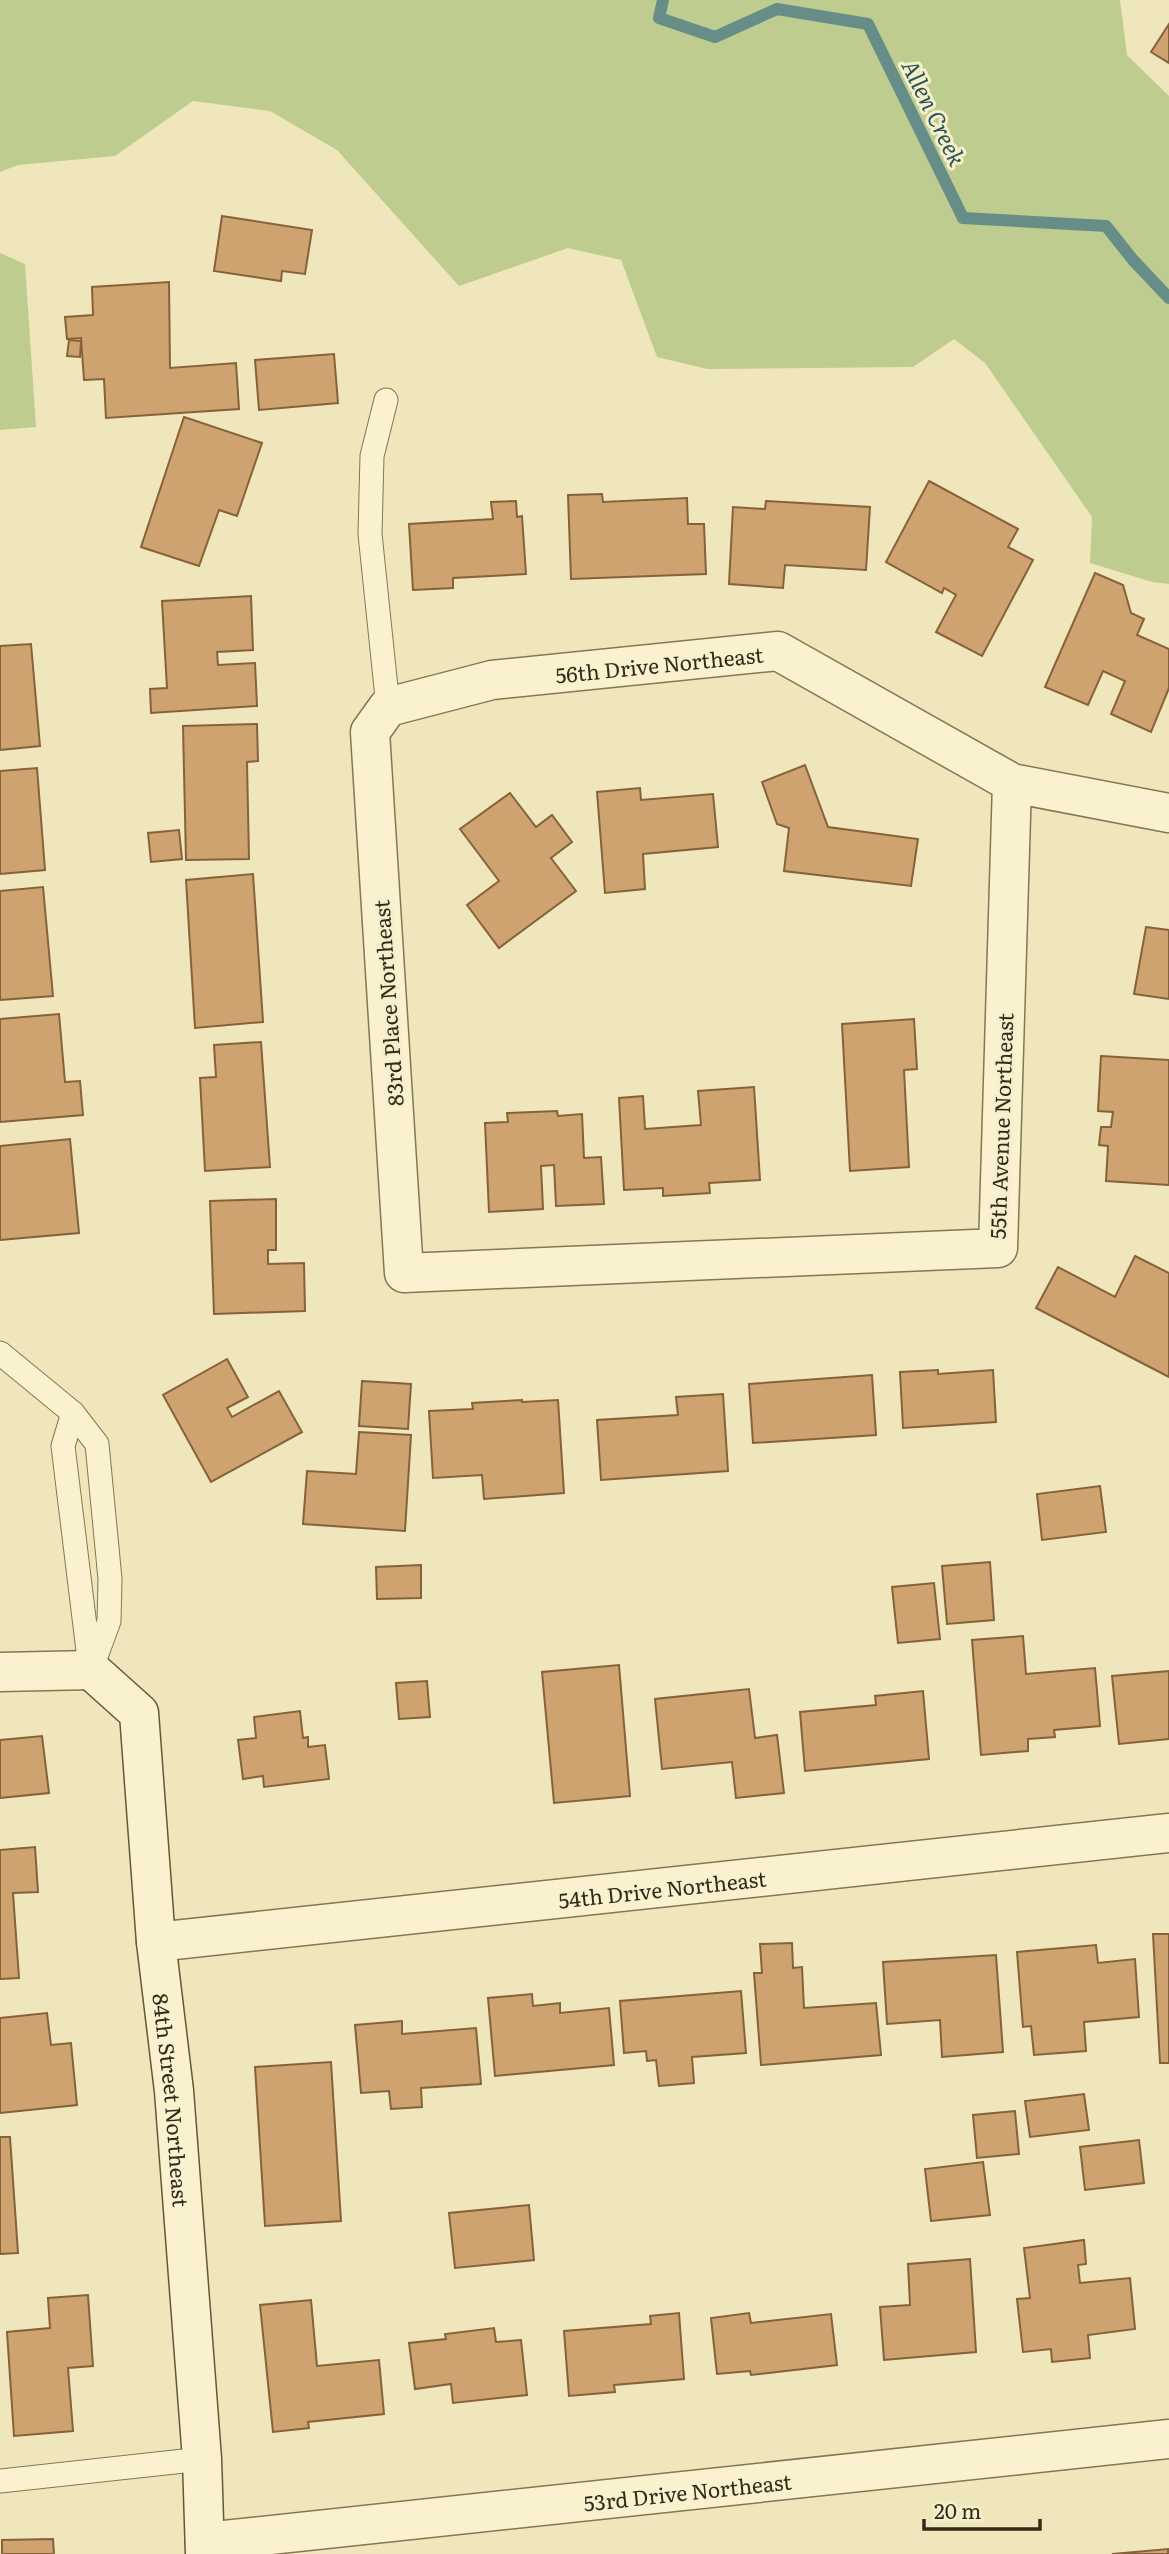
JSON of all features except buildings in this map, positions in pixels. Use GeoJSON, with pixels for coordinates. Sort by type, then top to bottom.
{"type":"FeatureCollection","features":[{"type":"Feature","properties":{"kind":"street","name":"56th Drive Northeast"},"geometry":{"type":"LineString","coordinates":[[379,719],[492,680],[778,650],[1012,783]]}},
{"type":"Feature","properties":{"kind":"street","name":"83rd Place Northeast"},"geometry":{"type":"LineString","coordinates":[[379,719],[404,1273]]}},
{"type":"Feature","properties":{"kind":"street"},"geometry":{"type":"LineString","coordinates":[[1012,783],[1169,813]]}},
{"type":"Feature","properties":{"kind":"street","name":"55th Avenue Northeast"},"geometry":{"type":"LineString","coordinates":[[404,1273],[998,1248],[1012,783]]}},
{"type":"Feature","properties":{"kind":"street"},"geometry":{"type":"LineString","coordinates":[[0,1672],[91,1670]]}},
{"type":"Feature","properties":{"kind":"street","name":"84th Street Northeast"},"geometry":{"type":"LineString","coordinates":[[91,1670],[139,1713],[156,1942],[174,2091],[202,2459],[205,2548]]}},
{"type":"Feature","properties":{"kind":"street","name":"54th Drive Northeast"},"geometry":{"type":"LineString","coordinates":[[156,1942],[1169,1833]]}},
{"type":"Feature","properties":{"kind":"street","name":"53rd Drive Northeast"},"geometry":{"type":"LineString","coordinates":[[205,2548],[1169,2439]]}},
{"type":"Feature","properties":{"kind":"lane"},"geometry":{"type":"LineString","coordinates":[[379,719],[370,534],[372,456],[386,400]]}},
{"type":"Feature","properties":{"kind":"lane"},"geometry":{"type":"LineString","coordinates":[[0,1353],[73,1413],[97,1444],[110,1579],[109,1622],[91,1670]]}},
{"type":"Feature","properties":{"kind":"lane"},"geometry":{"type":"LineString","coordinates":[[73,1413],[63,1446],[91,1670]]}},
{"type":"Feature","properties":{"kind":"lane"},"geometry":{"type":"LineString","coordinates":[[0,2481],[202,2459]]}},
{"type":"Feature","properties":{"kind":"green space"},"geometry":{"type":"Polygon","coordinates":[[[0,0],[1120,0],[1127,55],[1169,96],[1169,584],[1152,582],[1090,563],[1092,517],[985,363],[954,339],[913,367],[707,369],[657,357],[621,260],[568,248],[459,286],[337,150],[270,111],[193,101],[115,156],[18,165],[0,172],[0,0]]]}},
{"type":"Feature","properties":{"kind":"green space"},"geometry":{"type":"Polygon","coordinates":[[[0,253],[25,264],[36,427],[0,430],[0,253]]]}},
{"type":"Feature","properties":{"kind":"waterway","name":"Allen Creek"},"geometry":{"type":"LineString","coordinates":[[663,0],[659,18],[715,37],[777,9],[868,24],[963,218],[1106,226],[1169,298]]}}]}
